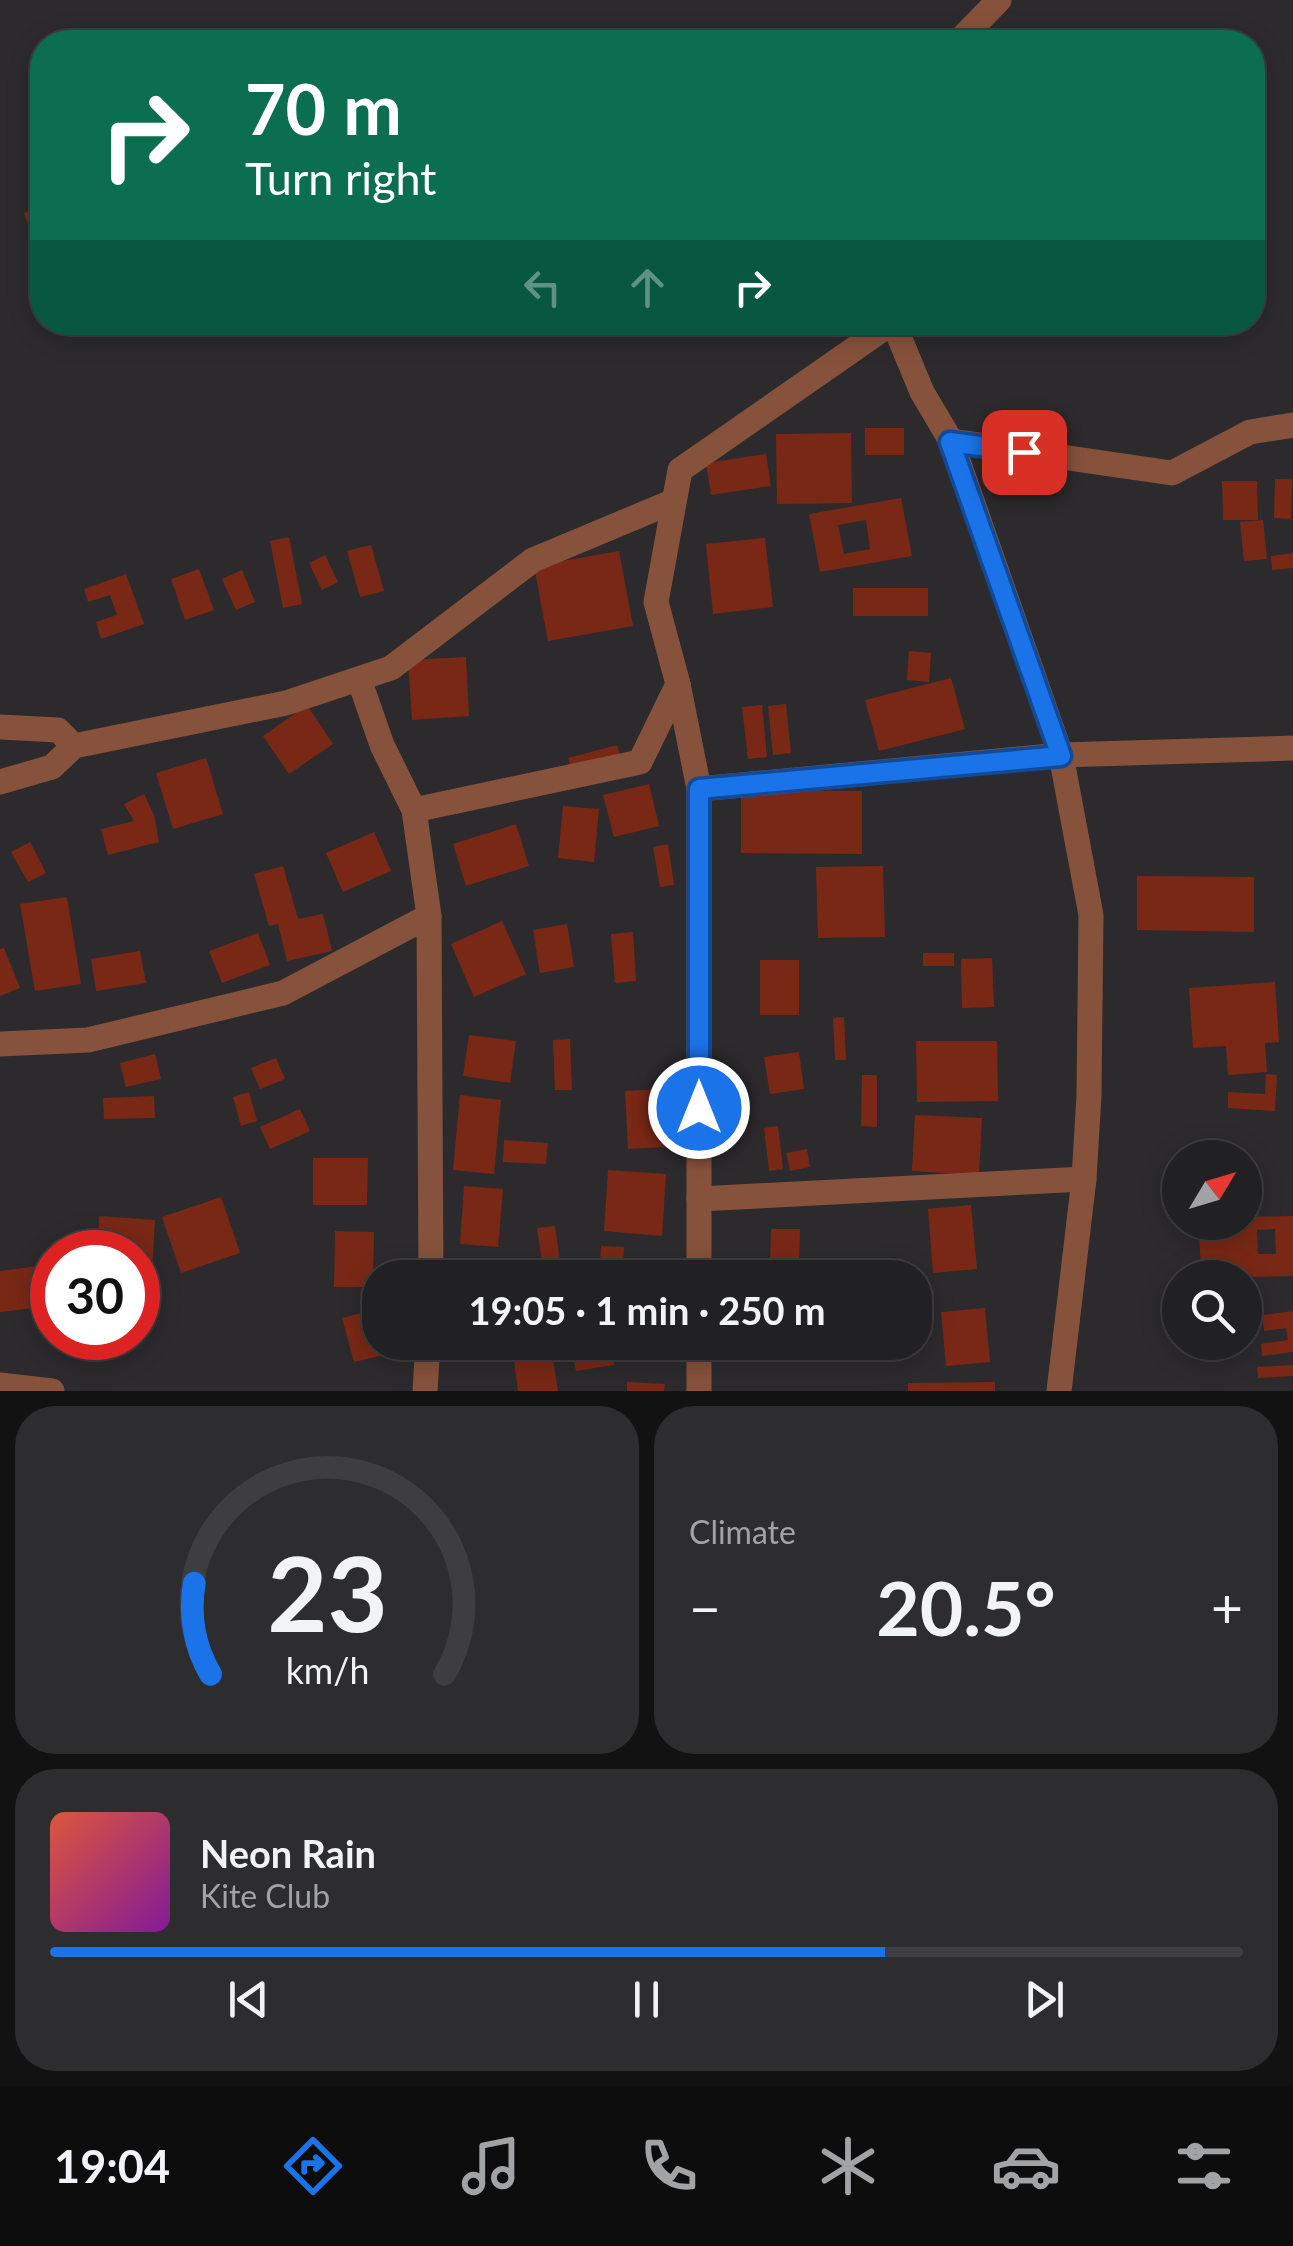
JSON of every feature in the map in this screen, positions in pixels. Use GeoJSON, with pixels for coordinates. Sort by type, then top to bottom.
{"type":"FeatureCollection","features":[{"type":"Feature","properties":{"kind":"street"},"geometry":{"type":"LineString","coordinates":[[969,30],[998,0]]}},
{"type":"Feature","properties":{"kind":"street"},"geometry":{"type":"LineString","coordinates":[[699,1260],[699,789],[678,684],[656,602],[674,501],[680,470],[874,335]]}},
{"type":"Feature","properties":{"kind":"street"},"geometry":{"type":"LineString","coordinates":[[898,335],[922,392],[950,442],[1061,756],[1091,915],[1090,1095],[1060,1391]]}},
{"type":"Feature","properties":{"kind":"street"},"geometry":{"type":"LineString","coordinates":[[950,442],[1172,473],[1250,432],[1293,425]]}},
{"type":"Feature","properties":{"kind":"street"},"geometry":{"type":"LineString","coordinates":[[0,782],[52,766],[74,746],[286,703],[392,668],[534,560],[674,501]]}},
{"type":"Feature","properties":{"kind":"street"},"geometry":{"type":"LineString","coordinates":[[360,678],[382,745],[414,810],[429,916],[431,1260]]}},
{"type":"Feature","properties":{"kind":"street"},"geometry":{"type":"LineString","coordinates":[[414,810],[640,762],[678,684]]}},
{"type":"Feature","properties":{"kind":"street"},"geometry":{"type":"LineString","coordinates":[[0,728],[58,730],[74,746]]}},
{"type":"Feature","properties":{"kind":"street"},"geometry":{"type":"LineString","coordinates":[[699,789],[1061,756],[1293,748]]}},
{"type":"Feature","properties":{"kind":"street"},"geometry":{"type":"LineString","coordinates":[[0,1044],[88,1040],[283,993],[429,916]]}},
{"type":"Feature","properties":{"kind":"street"},"geometry":{"type":"LineString","coordinates":[[699,1199],[1084,1179]]}},
{"type":"Feature","properties":{"kind":"street"},"geometry":{"type":"LineString","coordinates":[[425,1391],[427,1360]]}},
{"type":"Feature","properties":{"kind":"street"},"geometry":{"type":"LineString","coordinates":[[699,1360],[700,1391]]}},
{"type":"Feature","properties":{"kind":"street"},"geometry":{"type":"LineString","coordinates":[[0,1385],[52,1391]]}},
{"type":"Feature","properties":{"kind":"building"},"geometry":{"type":"Polygon","coordinates":[[[865,428],[904,428],[904,455],[865,455],[865,428]]]}},
{"type":"Feature","properties":{"kind":"building"},"geometry":{"type":"Polygon","coordinates":[[[851,433],[852,503],[777,504],[776,434],[851,433]]]}},
{"type":"Feature","properties":{"kind":"building"},"geometry":{"type":"Polygon","coordinates":[[[766,454],[771,486],[711,495],[706,463],[766,454]]]}},
{"type":"Feature","properties":{"kind":"building"},"geometry":{"type":"Polygon","coordinates":[[[1275,479],[1292,479],[1291,519],[1274,518],[1275,479]]]}},
{"type":"Feature","properties":{"kind":"building"},"geometry":{"type":"Polygon","coordinates":[[[1222,481],[1257,481],[1258,520],[1223,520],[1222,481]]]}},
{"type":"Feature","properties":{"kind":"building"},"geometry":{"type":"Polygon","coordinates":[[[901,498],[912,556],[820,572],[809,514],[901,498]],[[866,520],[838,525],[844,554],[870,549],[866,520]]]}},
{"type":"Feature","properties":{"kind":"building"},"geometry":{"type":"Polygon","coordinates":[[[1263,520],[1267,559],[1244,561],[1240,522],[1263,520]]]}},
{"type":"Feature","properties":{"kind":"building"},"geometry":{"type":"Polygon","coordinates":[[[289,537],[302,604],[283,608],[270,541],[289,537]]]}},
{"type":"Feature","properties":{"kind":"building"},"geometry":{"type":"Polygon","coordinates":[[[765,538],[773,607],[713,614],[706,544],[765,538]]]}},
{"type":"Feature","properties":{"kind":"building"},"geometry":{"type":"Polygon","coordinates":[[[371,545],[384,591],[360,597],[347,551],[371,545]]]}},
{"type":"Feature","properties":{"kind":"building"},"geometry":{"type":"Polygon","coordinates":[[[619,551],[633,626],[548,641],[534,566],[619,551]]]}},
{"type":"Feature","properties":{"kind":"building"},"geometry":{"type":"Polygon","coordinates":[[[1293,553],[1293,568],[1272,570],[1271,556],[1293,553]]]}},
{"type":"Feature","properties":{"kind":"building"},"geometry":{"type":"Polygon","coordinates":[[[325,555],[338,582],[322,590],[309,563],[325,555]]]}},
{"type":"Feature","properties":{"kind":"building"},"geometry":{"type":"Polygon","coordinates":[[[199,569],[214,610],[185,620],[171,579],[199,569]]]}},
{"type":"Feature","properties":{"kind":"building"},"geometry":{"type":"Polygon","coordinates":[[[242,570],[255,602],[236,610],[222,579],[242,570]]]}},
{"type":"Feature","properties":{"kind":"building"},"geometry":{"type":"Polygon","coordinates":[[[126,574],[144,624],[101,639],[96,622],[117,615],[110,595],[88,602],[84,589],[126,574]]]}},
{"type":"Feature","properties":{"kind":"building"},"geometry":{"type":"Polygon","coordinates":[[[853,588],[928,588],[928,616],[853,616],[853,588]]]}},
{"type":"Feature","properties":{"kind":"building"},"geometry":{"type":"Polygon","coordinates":[[[909,651],[931,653],[929,682],[907,680],[909,651]]]}},
{"type":"Feature","properties":{"kind":"building"},"geometry":{"type":"Polygon","coordinates":[[[466,657],[469,716],[412,720],[408,660],[466,657]]]}},
{"type":"Feature","properties":{"kind":"building"},"geometry":{"type":"Polygon","coordinates":[[[951,678],[965,729],[879,751],[865,700],[951,678]]]}},
{"type":"Feature","properties":{"kind":"building"},"geometry":{"type":"Polygon","coordinates":[[[786,704],[791,753],[773,755],[768,706],[786,704]]]}},
{"type":"Feature","properties":{"kind":"building"},"geometry":{"type":"Polygon","coordinates":[[[307,705],[333,744],[289,774],[263,736],[307,705]]]}},
{"type":"Feature","properties":{"kind":"building"},"geometry":{"type":"Polygon","coordinates":[[[762,705],[767,757],[748,759],[742,707],[762,705]]]}},
{"type":"Feature","properties":{"kind":"building"},"geometry":{"type":"Polygon","coordinates":[[[617,745],[621,761],[573,774],[568,758],[617,745]]]}},
{"type":"Feature","properties":{"kind":"building"},"geometry":{"type":"Polygon","coordinates":[[[206,758],[223,814],[173,829],[156,773],[206,758]]]}},
{"type":"Feature","properties":{"kind":"building"},"geometry":{"type":"Polygon","coordinates":[[[649,784],[659,826],[614,837],[603,795],[649,784]]]}},
{"type":"Feature","properties":{"kind":"building"},"geometry":{"type":"Polygon","coordinates":[[[741,790],[862,791],[862,854],[741,853],[741,790]]]}},
{"type":"Feature","properties":{"kind":"building"},"geometry":{"type":"Polygon","coordinates":[[[144,794],[154,815],[159,842],[108,855],[101,829],[134,821],[124,804],[144,794]]]}},
{"type":"Feature","properties":{"kind":"building"},"geometry":{"type":"Polygon","coordinates":[[[563,806],[599,809],[594,862],[558,858],[563,806]]]}},
{"type":"Feature","properties":{"kind":"building"},"geometry":{"type":"Polygon","coordinates":[[[516,824],[529,866],[466,886],[453,844],[516,824]]]}},
{"type":"Feature","properties":{"kind":"building"},"geometry":{"type":"Polygon","coordinates":[[[374,832],[391,871],[343,892],[326,853],[374,832]]]}},
{"type":"Feature","properties":{"kind":"building"},"geometry":{"type":"Polygon","coordinates":[[[30,842],[46,873],[28,882],[11,852],[30,842]]]}},
{"type":"Feature","properties":{"kind":"building"},"geometry":{"type":"Polygon","coordinates":[[[668,844],[674,885],[660,887],[653,847],[668,844]]]}},
{"type":"Feature","properties":{"kind":"building"},"geometry":{"type":"Polygon","coordinates":[[[283,866],[298,919],[323,914],[332,951],[287,961],[278,924],[269,926],[254,874],[283,866]]]}},
{"type":"Feature","properties":{"kind":"building"},"geometry":{"type":"Polygon","coordinates":[[[883,866],[885,937],[818,938],[816,867],[883,866]]]}},
{"type":"Feature","properties":{"kind":"building"},"geometry":{"type":"Polygon","coordinates":[[[1137,876],[1254,877],[1254,932],[1137,930],[1137,876]]]}},
{"type":"Feature","properties":{"kind":"building"},"geometry":{"type":"Polygon","coordinates":[[[67,897],[81,984],[35,991],[20,904],[67,897]]]}},
{"type":"Feature","properties":{"kind":"building"},"geometry":{"type":"Polygon","coordinates":[[[502,921],[526,974],[474,997],[451,944],[502,921]]]}},
{"type":"Feature","properties":{"kind":"building"},"geometry":{"type":"Polygon","coordinates":[[[567,924],[574,967],[540,973],[533,930],[567,924]]]}},
{"type":"Feature","properties":{"kind":"building"},"geometry":{"type":"Polygon","coordinates":[[[633,932],[636,981],[615,983],[611,934],[633,932]]]}},
{"type":"Feature","properties":{"kind":"building"},"geometry":{"type":"Polygon","coordinates":[[[258,933],[270,965],[222,983],[209,951],[258,933]]]}},
{"type":"Feature","properties":{"kind":"building"},"geometry":{"type":"Polygon","coordinates":[[[4,948],[20,988],[0,996],[0,949],[4,948]]]}},
{"type":"Feature","properties":{"kind":"building"},"geometry":{"type":"Polygon","coordinates":[[[140,951],[146,983],[96,991],[91,959],[140,951]]]}},
{"type":"Feature","properties":{"kind":"building"},"geometry":{"type":"Polygon","coordinates":[[[923,953],[954,953],[954,966],[923,966],[923,953]]]}},
{"type":"Feature","properties":{"kind":"building"},"geometry":{"type":"Polygon","coordinates":[[[992,958],[994,1007],[962,1008],[961,959],[992,958]]]}},
{"type":"Feature","properties":{"kind":"building"},"geometry":{"type":"Polygon","coordinates":[[[760,960],[799,960],[799,1015],[760,1015],[760,960]]]}},
{"type":"Feature","properties":{"kind":"building"},"geometry":{"type":"Polygon","coordinates":[[[1275,982],[1279,1042],[1265,1043],[1267,1072],[1228,1075],[1226,1046],[1193,1048],[1189,988],[1275,982]]]}},
{"type":"Feature","properties":{"kind":"building"},"geometry":{"type":"Polygon","coordinates":[[[844,1017],[846,1060],[835,1060],[833,1018],[844,1017]]]}},
{"type":"Feature","properties":{"kind":"building"},"geometry":{"type":"Polygon","coordinates":[[[469,1035],[516,1041],[510,1083],[463,1076],[469,1035]]]}},
{"type":"Feature","properties":{"kind":"building"},"geometry":{"type":"Polygon","coordinates":[[[570,1039],[572,1090],[555,1090],[553,1040],[570,1039]]]}},
{"type":"Feature","properties":{"kind":"building"},"geometry":{"type":"Polygon","coordinates":[[[916,1041],[997,1041],[998,1101],[917,1102],[916,1041]]]}},
{"type":"Feature","properties":{"kind":"building"},"geometry":{"type":"Polygon","coordinates":[[[799,1052],[804,1089],[770,1094],[764,1057],[799,1052]]]}},
{"type":"Feature","properties":{"kind":"building"},"geometry":{"type":"Polygon","coordinates":[[[155,1054],[161,1079],[126,1087],[120,1063],[155,1054]]]}},
{"type":"Feature","properties":{"kind":"building"},"geometry":{"type":"Polygon","coordinates":[[[276,1058],[285,1079],[260,1089],[251,1068],[276,1058]]]}},
{"type":"Feature","properties":{"kind":"building"},"geometry":{"type":"Polygon","coordinates":[[[1266,1074],[1277,1075],[1275,1111],[1228,1108],[1228,1092],[1265,1094],[1266,1074]]]}},
{"type":"Feature","properties":{"kind":"building"},"geometry":{"type":"Polygon","coordinates":[[[862,1075],[877,1075],[877,1127],[861,1126],[862,1075]]]}},
{"type":"Feature","properties":{"kind":"building"},"geometry":{"type":"Polygon","coordinates":[[[661,1089],[665,1147],[628,1149],[625,1091],[661,1089]]]}},
{"type":"Feature","properties":{"kind":"building"},"geometry":{"type":"Polygon","coordinates":[[[249,1092],[257,1121],[241,1126],[233,1097],[249,1092]]]}},
{"type":"Feature","properties":{"kind":"building"},"geometry":{"type":"Polygon","coordinates":[[[460,1095],[501,1100],[494,1174],[453,1170],[460,1095]]]}},
{"type":"Feature","properties":{"kind":"building"},"geometry":{"type":"Polygon","coordinates":[[[154,1096],[155,1118],[104,1119],[103,1098],[154,1096]]]}},
{"type":"Feature","properties":{"kind":"building"},"geometry":{"type":"Polygon","coordinates":[[[300,1109],[310,1131],[270,1149],[260,1127],[300,1109]]]}},
{"type":"Feature","properties":{"kind":"building"},"geometry":{"type":"Polygon","coordinates":[[[915,1115],[982,1118],[979,1175],[912,1171],[915,1115]]]}},
{"type":"Feature","properties":{"kind":"building"},"geometry":{"type":"Polygon","coordinates":[[[778,1126],[783,1169],[769,1171],[764,1128],[778,1126]]]}},
{"type":"Feature","properties":{"kind":"building"},"geometry":{"type":"Polygon","coordinates":[[[504,1140],[548,1143],[546,1164],[503,1162],[504,1140]]]}},
{"type":"Feature","properties":{"kind":"building"},"geometry":{"type":"Polygon","coordinates":[[[807,1149],[810,1167],[790,1171],[786,1153],[807,1149]]]}},
{"type":"Feature","properties":{"kind":"building"},"geometry":{"type":"Polygon","coordinates":[[[313,1158],[368,1158],[367,1205],[313,1205],[313,1158]]]}},
{"type":"Feature","properties":{"kind":"building"},"geometry":{"type":"Polygon","coordinates":[[[608,1170],[666,1174],[662,1236],[604,1231],[608,1170]]]}},
{"type":"Feature","properties":{"kind":"building"},"geometry":{"type":"Polygon","coordinates":[[[464,1186],[503,1189],[498,1247],[460,1244],[464,1186]]]}},
{"type":"Feature","properties":{"kind":"building"},"geometry":{"type":"Polygon","coordinates":[[[221,1197],[240,1253],[181,1273],[162,1217],[221,1197]]]}},
{"type":"Feature","properties":{"kind":"building"},"geometry":{"type":"Polygon","coordinates":[[[971,1205],[977,1269],[933,1273],[928,1209],[971,1205]]]}},
{"type":"Feature","properties":{"kind":"building"},"geometry":{"type":"Polygon","coordinates":[[[99,1216],[155,1220],[154,1230],[98,1230],[99,1216]]]}},
{"type":"Feature","properties":{"kind":"building"},"geometry":{"type":"Polygon","coordinates":[[[1293,1216],[1293,1276],[1262,1277],[1262,1260],[1201,1260],[1199,1240],[1257,1240],[1258,1254],[1276,1254],[1275,1229],[1262,1230],[1262,1217],[1293,1216]]]}},
{"type":"Feature","properties":{"kind":"building"},"geometry":{"type":"Polygon","coordinates":[[[555,1226],[560,1260],[542,1260],[537,1228],[555,1226]]]}},
{"type":"Feature","properties":{"kind":"building"},"geometry":{"type":"Polygon","coordinates":[[[771,1229],[800,1229],[799,1260],[770,1260],[771,1229]]]}},
{"type":"Feature","properties":{"kind":"building"},"geometry":{"type":"Polygon","coordinates":[[[335,1231],[374,1232],[373,1260],[362,1260],[362,1287],[334,1287],[335,1231]]]}},
{"type":"Feature","properties":{"kind":"building"},"geometry":{"type":"Polygon","coordinates":[[[601,1246],[624,1247],[623,1260],[600,1260],[601,1246]]]}},
{"type":"Feature","properties":{"kind":"building"},"geometry":{"type":"Polygon","coordinates":[[[30,1267],[30,1309],[0,1312],[0,1271],[30,1267]]]}},
{"type":"Feature","properties":{"kind":"building"},"geometry":{"type":"Polygon","coordinates":[[[985,1308],[990,1362],[946,1366],[941,1312],[985,1308]]]}},
{"type":"Feature","properties":{"kind":"building"},"geometry":{"type":"Polygon","coordinates":[[[1293,1311],[1293,1352],[1262,1356],[1262,1344],[1288,1340],[1286,1328],[1264,1331],[1262,1315],[1293,1311]]]}},
{"type":"Feature","properties":{"kind":"building"},"geometry":{"type":"Polygon","coordinates":[[[362,1313],[362,1360],[354,1362],[342,1318],[362,1313]]]}},
{"type":"Feature","properties":{"kind":"building"},"geometry":{"type":"Polygon","coordinates":[[[514,1360],[553,1360],[558,1391],[518,1391],[514,1360]]]}},
{"type":"Feature","properties":{"kind":"building"},"geometry":{"type":"Polygon","coordinates":[[[574,1360],[613,1360],[614,1365],[576,1371],[574,1360]]]}},
{"type":"Feature","properties":{"kind":"building"},"geometry":{"type":"Polygon","coordinates":[[[1293,1365],[1293,1376],[1258,1378],[1257,1367],[1293,1365]]]}},
{"type":"Feature","properties":{"kind":"building"},"geometry":{"type":"Polygon","coordinates":[[[627,1382],[665,1384],[664,1391],[627,1391],[627,1382]]]}},
{"type":"Feature","properties":{"kind":"building"},"geometry":{"type":"Polygon","coordinates":[[[995,1382],[995,1391],[908,1391],[908,1383],[995,1382]]]}},
{"type":"Feature","properties":{"kind":"route"},"geometry":{"type":"LineString","coordinates":[[699,1108],[699,789],[1061,756],[950,442],[1024,452]]}}]}
